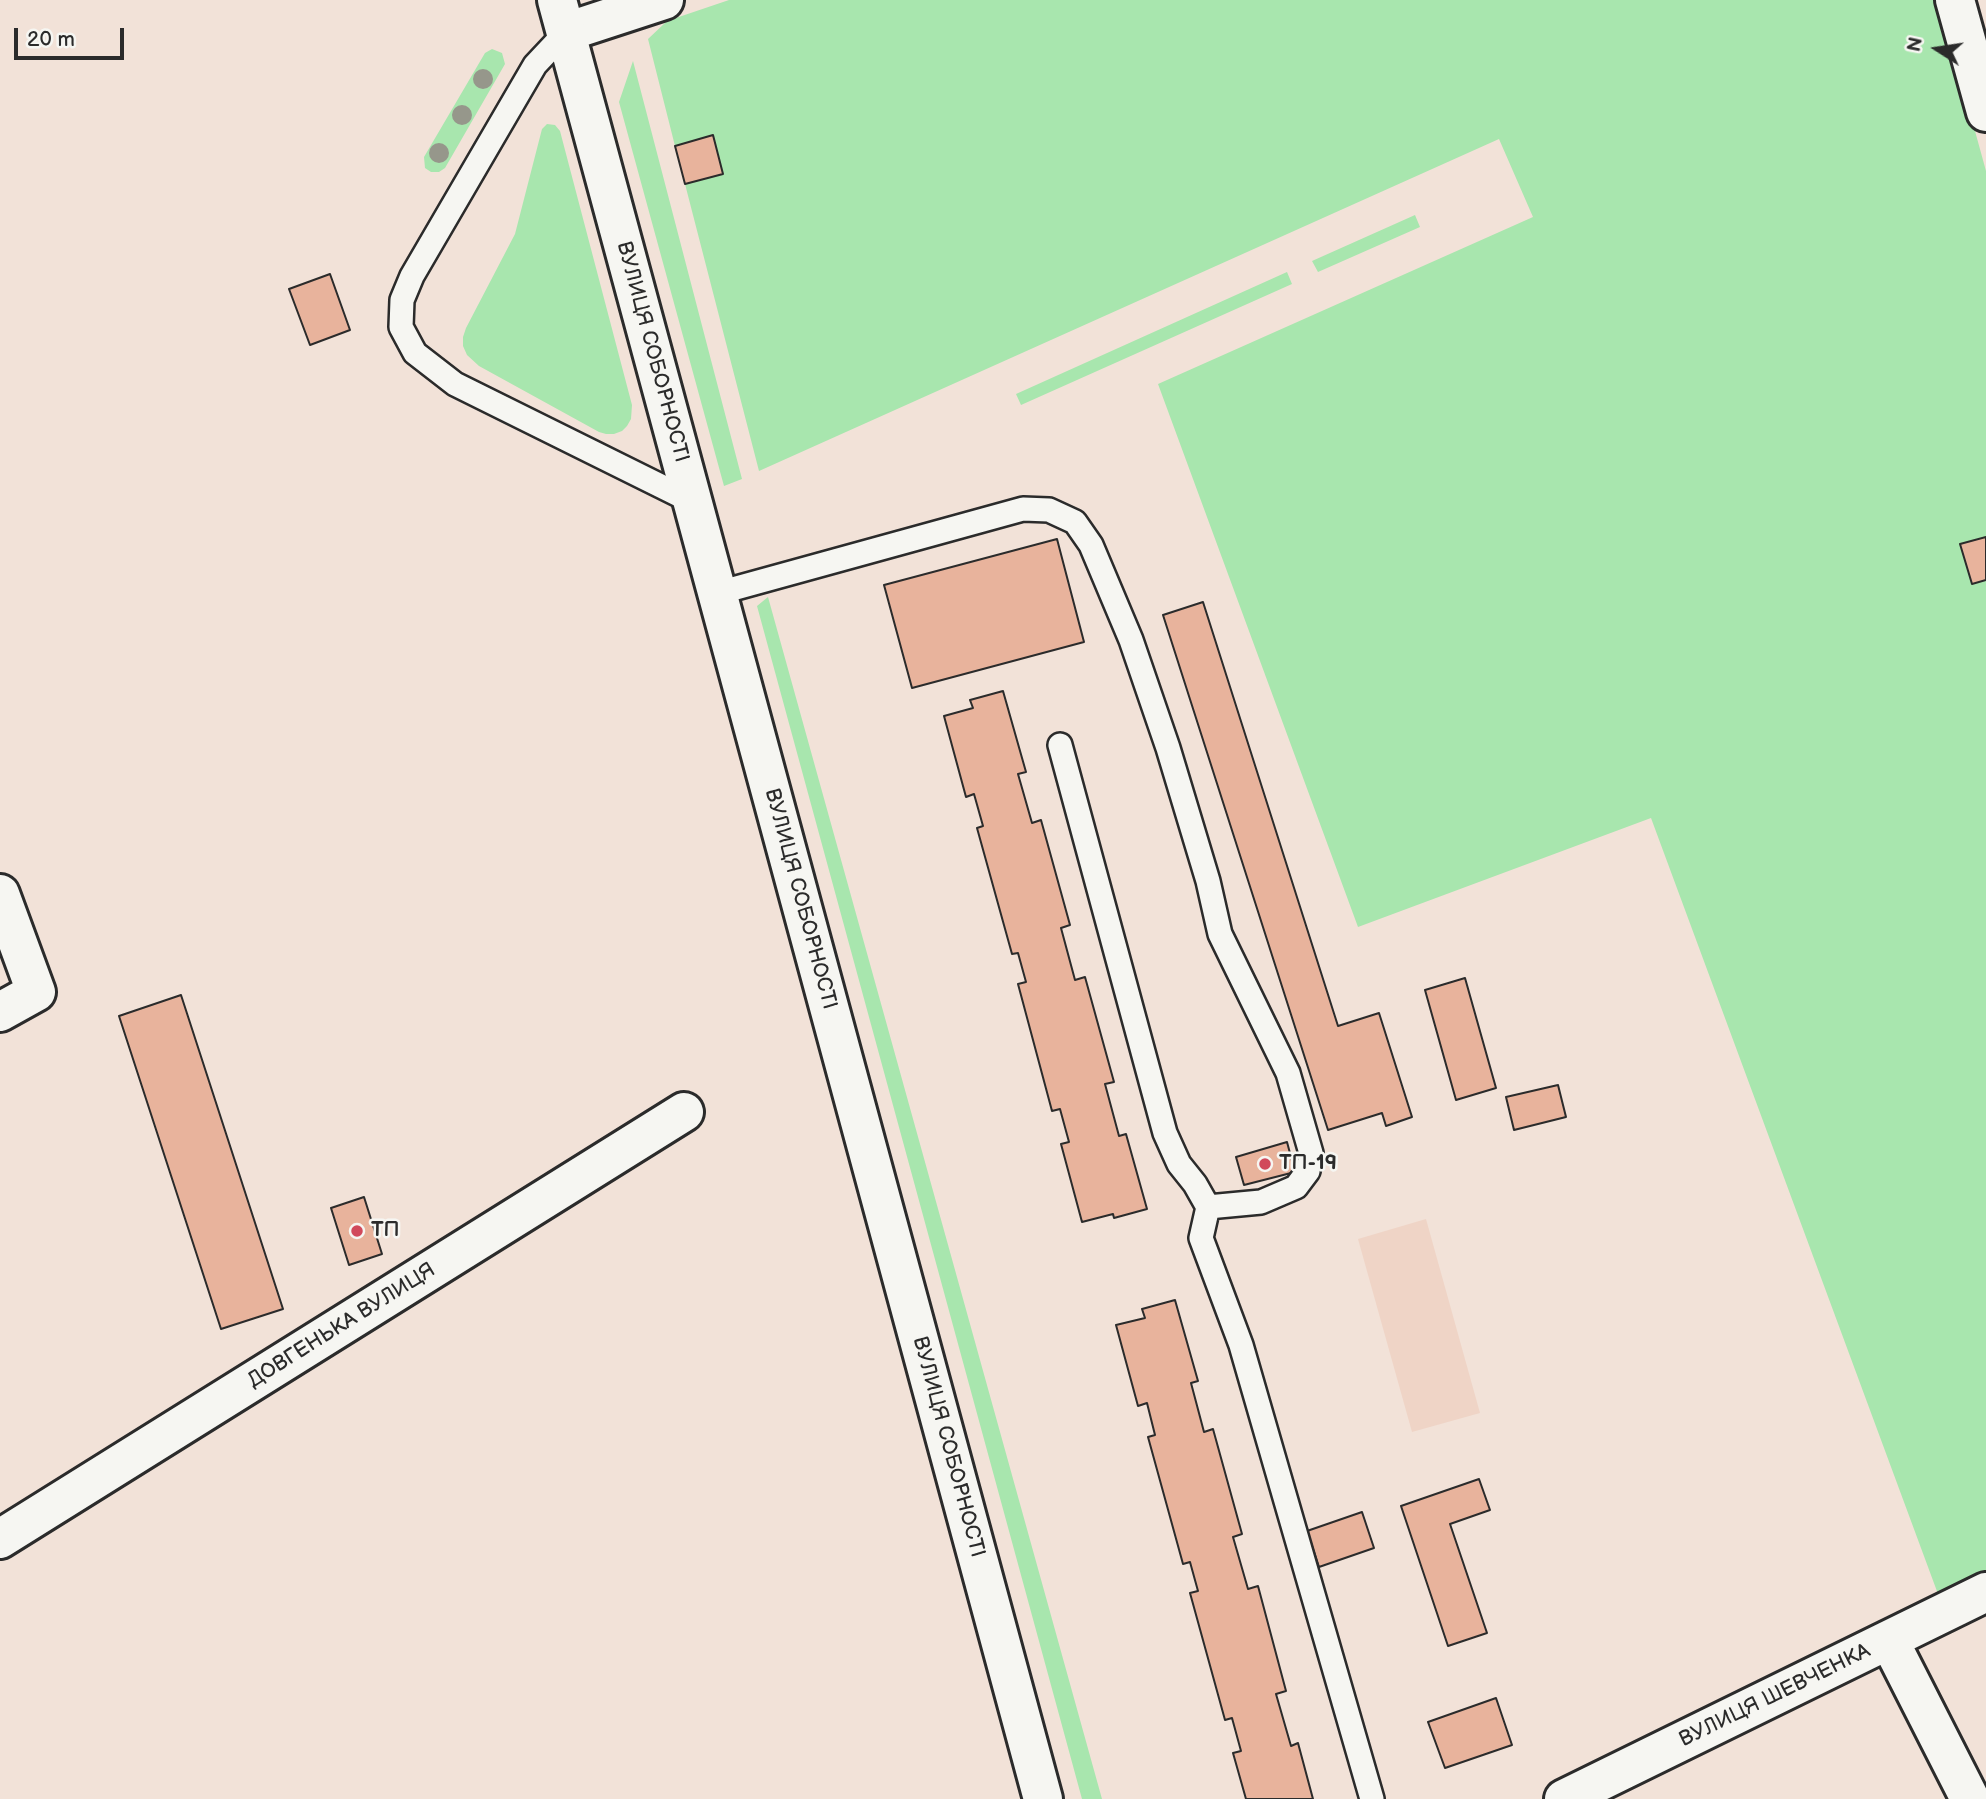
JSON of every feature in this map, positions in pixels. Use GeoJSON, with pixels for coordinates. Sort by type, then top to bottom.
{"type":"FeatureCollection","features":[{"type":"Feature","properties":{"kind":"street"},"geometry":{"type":"LineString","coordinates":[[562,16],[664,0]]}},
{"type":"Feature","properties":{"kind":"street"},"geometry":{"type":"LineString","coordinates":[[1955,0],[1986,112]]}},
{"type":"Feature","properties":{"kind":"street","name":"ВУЛИЦЯ СОБОРНОСТІ"},"geometry":{"type":"LineString","coordinates":[[562,16],[1042,1799]]}},
{"type":"Feature","properties":{"kind":"street"},"geometry":{"type":"LineString","coordinates":[[0,894],[36,992],[0,1013]]}},
{"type":"Feature","properties":{"kind":"street","name":"ДОВГЕНЬКА ВУЛИЦЯ"},"geometry":{"type":"LineString","coordinates":[[0,1539],[684,1112]]}},
{"type":"Feature","properties":{"kind":"street","name":"ВУЛИЦЯ ШЕВЧЕНКА"},"geometry":{"type":"LineString","coordinates":[[1564,1799],[1986,1592]]}},
{"type":"Feature","properties":{"kind":"street"},"geometry":{"type":"LineString","coordinates":[[1889,1640],[1970,1799]]}},
{"type":"Feature","properties":{"kind":"lane"},"geometry":{"type":"LineString","coordinates":[[562,16],[412,276],[402,300],[401,327],[415,353],[455,384],[693,502]]}},
{"type":"Feature","properties":{"kind":"lane"},"geometry":{"type":"LineString","coordinates":[[718,593],[1023,509],[1049,510],[1074,522],[1091,545],[1131,640],[1168,748],[1208,881],[1220,934],[1287,1073],[1311,1153],[1308,1171],[1296,1187],[1261,1202],[1208,1207]]}},
{"type":"Feature","properties":{"kind":"lane"},"geometry":{"type":"LineString","coordinates":[[1060,745],[1165,1133],[1179,1164],[1208,1207],[1202,1238],[1241,1345],[1372,1799]]}},
{"type":"Feature","properties":{"kind":"shaded area"},"geometry":{"type":"Polygon","coordinates":[[[1426,1219],[1480,1413],[1412,1432],[1358,1239],[1426,1219]]]}},
{"type":"Feature","properties":{"kind":"green space"},"geometry":{"type":"Polygon","coordinates":[[[729,0],[1939,0],[1986,171],[1986,1570],[1938,1594],[1651,818],[1358,927],[1158,384],[1533,217],[1499,139],[759,471],[685,184],[723,174],[713,135],[675,146],[648,39],[667,21],[729,0]]]}},
{"type":"Feature","properties":{"kind":"green space"},"geometry":{"type":"Polygon","coordinates":[[[492,49],[502,53],[505,64],[445,168],[439,172],[431,172],[425,168],[424,157],[485,53],[492,49]]]}},
{"type":"Feature","properties":{"kind":"green space"},"geometry":{"type":"Polygon","coordinates":[[[633,61],[742,479],[724,486],[619,102],[633,61]]]}},
{"type":"Feature","properties":{"kind":"green space"},"geometry":{"type":"Polygon","coordinates":[[[547,124],[555,125],[560,131],[632,405],[631,419],[627,426],[614,434],[599,432],[479,366],[467,355],[463,346],[466,328],[515,234],[542,129],[547,124]]]}},
{"type":"Feature","properties":{"kind":"green space"},"geometry":{"type":"Polygon","coordinates":[[[1415,215],[1420,227],[1318,272],[1312,261],[1415,215]]]}},
{"type":"Feature","properties":{"kind":"green space"},"geometry":{"type":"Polygon","coordinates":[[[1287,272],[1292,284],[1021,405],[1016,394],[1287,272]]]}},
{"type":"Feature","properties":{"kind":"green space"},"geometry":{"type":"Polygon","coordinates":[[[768,597],[1102,1799],[1082,1799],[757,606],[768,597]]]}},
{"type":"Feature","properties":{"kind":"building"},"geometry":{"type":"Polygon","coordinates":[[[713,135],[723,174],[685,184],[675,146],[713,135]]]}},
{"type":"Feature","properties":{"kind":"building"},"geometry":{"type":"Polygon","coordinates":[[[330,274],[350,330],[310,345],[289,289],[330,274]]]}},
{"type":"Feature","properties":{"kind":"building"},"geometry":{"type":"Polygon","coordinates":[[[1986,537],[1986,580],[1972,584],[1960,544],[1986,537]]]}},
{"type":"Feature","properties":{"kind":"building"},"geometry":{"type":"Polygon","coordinates":[[[1057,539],[1084,642],[912,688],[884,585],[1057,539]]]}},
{"type":"Feature","properties":{"kind":"building"},"geometry":{"type":"Polygon","coordinates":[[[1203,602],[1338,1026],[1379,1013],[1412,1117],[1386,1126],[1382,1113],[1328,1130],[1163,615],[1203,602]]]}},
{"type":"Feature","properties":{"kind":"building"},"geometry":{"type":"Polygon","coordinates":[[[1003,691],[1026,772],[1018,774],[1032,823],[1041,820],[1070,925],[1061,928],[1075,980],[1085,977],[1114,1082],[1105,1084],[1119,1136],[1126,1134],[1147,1209],[1114,1218],[1113,1214],[1082,1222],[1061,1144],[1069,1142],[1060,1109],[1052,1111],[1018,984],[1026,982],[1018,953],[1012,954],[977,828],[983,826],[974,794],[966,797],[944,716],[973,708],[970,700],[1003,691]]]}},
{"type":"Feature","properties":{"kind":"building"},"geometry":{"type":"Polygon","coordinates":[[[1465,978],[1496,1088],[1456,1100],[1425,990],[1465,978]]]}},
{"type":"Feature","properties":{"kind":"building"},"geometry":{"type":"Polygon","coordinates":[[[181,995],[283,1309],[221,1329],[119,1016],[181,995]]]}},
{"type":"Feature","properties":{"kind":"building"},"geometry":{"type":"Polygon","coordinates":[[[1558,1085],[1566,1117],[1514,1130],[1506,1097],[1558,1085]]]}},
{"type":"Feature","properties":{"kind":"building","name":"ТП-19"},"geometry":{"type":"Polygon","coordinates":[[[1287,1142],[1295,1172],[1244,1185],[1236,1157],[1287,1142]]]}},
{"type":"Feature","properties":{"kind":"building","name":"ТП"},"geometry":{"type":"Polygon","coordinates":[[[364,1197],[382,1254],[349,1265],[331,1208],[364,1197]]]}},
{"type":"Feature","properties":{"kind":"building"},"geometry":{"type":"Polygon","coordinates":[[[1175,1300],[1198,1381],[1191,1383],[1204,1432],[1213,1429],[1242,1534],[1233,1537],[1248,1589],[1258,1586],[1286,1691],[1276,1694],[1291,1746],[1298,1743],[1313,1799],[1246,1799],[1233,1753],[1241,1751],[1232,1718],[1225,1720],[1190,1593],[1198,1591],[1190,1562],[1183,1564],[1148,1437],[1155,1435],[1147,1403],[1138,1406],[1116,1325],[1145,1318],[1142,1309],[1175,1300]]]}},
{"type":"Feature","properties":{"kind":"building"},"geometry":{"type":"Polygon","coordinates":[[[1479,1479],[1490,1510],[1450,1524],[1487,1633],[1448,1646],[1401,1506],[1479,1479]]]}},
{"type":"Feature","properties":{"kind":"building"},"geometry":{"type":"Polygon","coordinates":[[[1362,1512],[1374,1548],[1319,1567],[1307,1531],[1362,1512]]]}},
{"type":"Feature","properties":{"kind":"building"},"geometry":{"type":"Polygon","coordinates":[[[1496,1698],[1512,1745],[1445,1768],[1428,1722],[1496,1698]]]}},
{"type":"Feature","properties":{"kind":"place","name":"ТП-19"},"geometry":{"type":"Point","coordinates":[1265,1164]}},
{"type":"Feature","properties":{"kind":"place","name":"ТП"},"geometry":{"type":"Point","coordinates":[357,1231]}}]}
